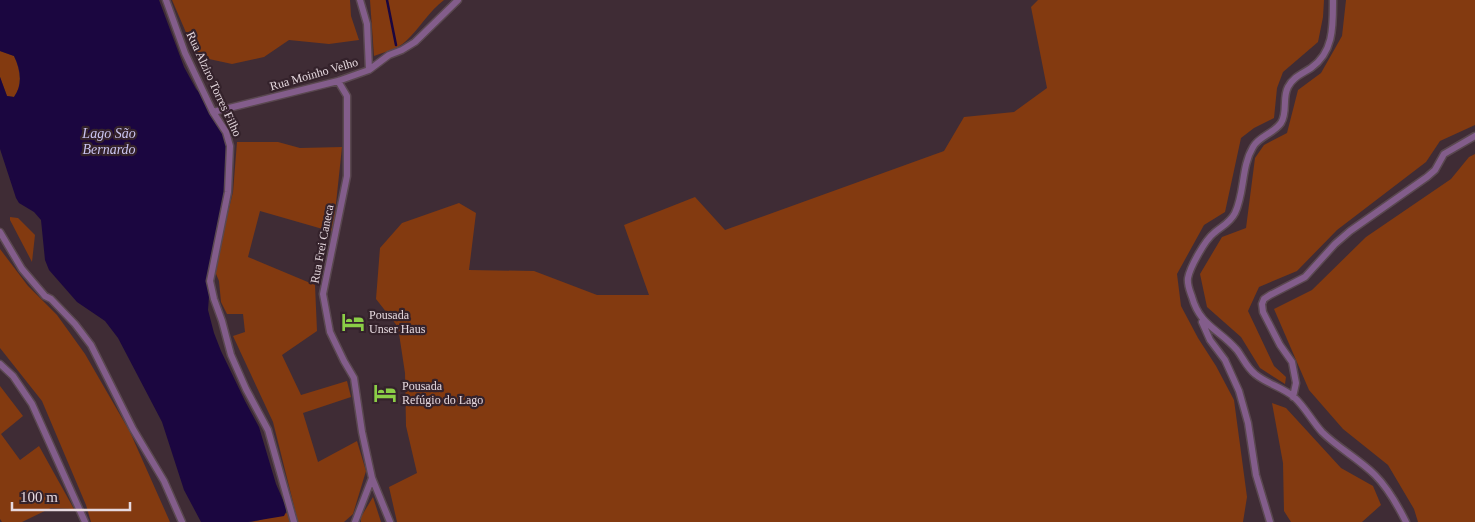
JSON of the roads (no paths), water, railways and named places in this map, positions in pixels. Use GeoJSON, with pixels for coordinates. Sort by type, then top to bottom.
{"type":"FeatureCollection","features":[{"type":"Feature","properties":{"kind":"street","name":"Rua Alziro Torres Filho"},"geometry":{"type":"LineString","coordinates":[[166,0],[185,53],[213,112],[226,132],[230,146],[227,199],[210,281],[231,355],[246,389],[268,430],[294,522]]}},
{"type":"Feature","properties":{"kind":"street"},"geometry":{"type":"LineString","coordinates":[[360,0],[367,24],[369,70]]}},
{"type":"Feature","properties":{"kind":"street","name":"Rua Moinho Velho"},"geometry":{"type":"LineString","coordinates":[[213,112],[338,82],[369,70],[389,55],[415,42],[458,0]]}},
{"type":"Feature","properties":{"kind":"street"},"geometry":{"type":"LineString","coordinates":[[1270,522],[1256,475],[1248,423],[1239,391],[1225,360],[1210,340],[1193,303],[1188,284],[1190,271],[1209,237],[1224,227],[1233,217],[1237,208],[1250,153],[1260,138],[1270,134],[1280,124],[1284,115],[1285,94],[1288,86],[1294,78],[1316,63],[1325,54],[1332,37],[1333,0]]}},
{"type":"Feature","properties":{"kind":"street","name":"Rua Frei Caneca"},"geometry":{"type":"LineString","coordinates":[[338,82],[347,96],[347,176],[323,294],[330,332],[354,378],[362,432],[372,478],[390,522]]}},
{"type":"Feature","properties":{"kind":"street"},"geometry":{"type":"LineString","coordinates":[[1293,397],[1296,383],[1292,362],[1280,345],[1263,312],[1262,304],[1264,299],[1270,294],[1305,277],[1335,244],[1350,231],[1427,177],[1435,170],[1444,154],[1475,136]]}},
{"type":"Feature","properties":{"kind":"street"},"geometry":{"type":"LineString","coordinates":[[0,232],[22,269],[45,296],[75,324],[91,345],[132,429],[164,481],[182,522]]}},
{"type":"Feature","properties":{"kind":"street"},"geometry":{"type":"LineString","coordinates":[[1200,316],[1206,324],[1237,350],[1252,372],[1293,397],[1303,406],[1322,432],[1376,476],[1392,497],[1406,522]]}},
{"type":"Feature","properties":{"kind":"street"},"geometry":{"type":"LineString","coordinates":[[0,364],[13,376],[32,404],[85,522]]}},
{"type":"Feature","properties":{"kind":"street"},"geometry":{"type":"LineString","coordinates":[[355,522],[372,478]]}},
{"type":"Feature","properties":{"kind":"water","name":"Lago São Bernardo"},"geometry":{"type":"Polygon","coordinates":[[[0,0],[159,0],[184,67],[196,89],[213,107],[228,146],[229,171],[215,257],[214,282],[209,296],[208,310],[221,351],[259,427],[276,484],[286,507],[284,516],[248,522],[201,522],[184,490],[162,422],[118,338],[105,321],[77,302],[49,270],[45,260],[41,220],[34,212],[19,203],[16,198],[0,149],[0,77],[7,96],[14,97],[19,88],[20,77],[14,56],[0,51],[0,0]]]}},
{"type":"Feature","properties":{"kind":"waterway"},"geometry":{"type":"LineString","coordinates":[[387,0],[396,45]]}},
{"type":"Feature","properties":{"kind":"place","name":"Pousada Unser Haus"},"geometry":{"type":"Point","coordinates":[353,322]}},
{"type":"Feature","properties":{"kind":"place","name":"Pousada Refúgio do Lago"},"geometry":{"type":"Point","coordinates":[385,393]}}]}
